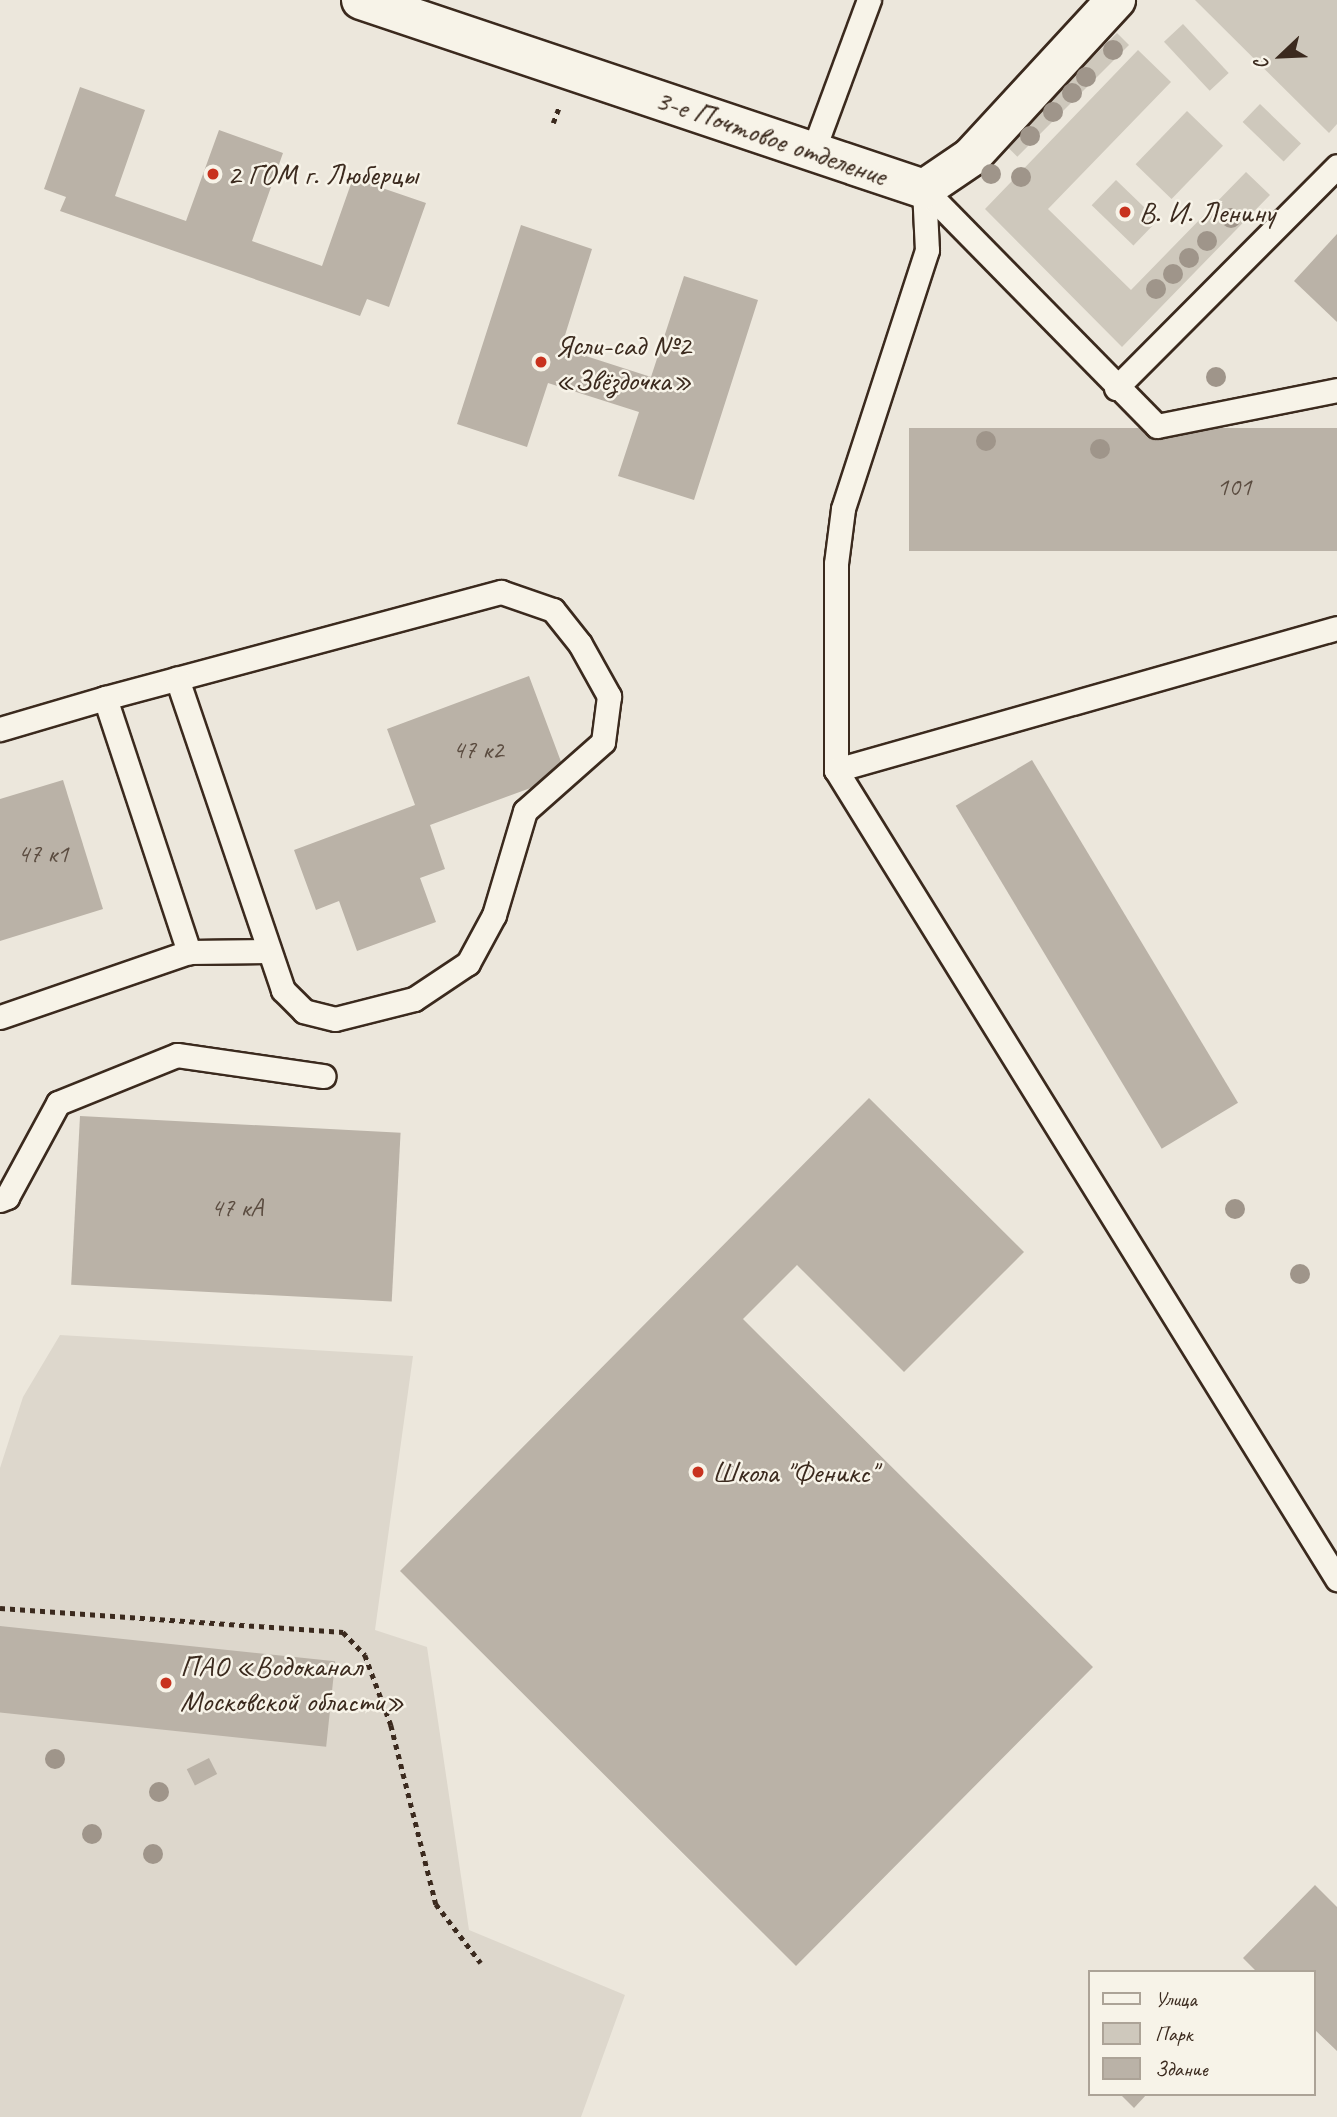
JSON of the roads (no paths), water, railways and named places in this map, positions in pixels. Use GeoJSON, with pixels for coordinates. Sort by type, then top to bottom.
{"type":"FeatureCollection","features":[{"type":"Feature","properties":{"kind":"street","name":"3-е Почтовое отделение"},"geometry":{"type":"LineString","coordinates":[[361,0],[924,189],[971,157],[1116,0]]}},
{"type":"Feature","properties":{"kind":"lane"},"geometry":{"type":"LineString","coordinates":[[813,151],[869,0]]}},
{"type":"Feature","properties":{"kind":"lane"},"geometry":{"type":"LineString","coordinates":[[1116,388],[1337,166]]}},
{"type":"Feature","properties":{"kind":"lane"},"geometry":{"type":"LineString","coordinates":[[924,189],[1116,388],[1157,426],[1337,390]]}},
{"type":"Feature","properties":{"kind":"lane"},"geometry":{"type":"LineString","coordinates":[[924,189],[927,250],[843,509],[836,564],[836,770],[1337,1579]]}},
{"type":"Feature","properties":{"kind":"lane"},"geometry":{"type":"LineString","coordinates":[[0,729],[105,698],[501,592],[553,610],[580,644],[608,696],[603,743],[525,811],[507,859],[494,915],[468,962],[414,999],[335,1019],[304,1011],[283,990],[177,679]]}},
{"type":"Feature","properties":{"kind":"lane"},"geometry":{"type":"LineString","coordinates":[[836,770],[1337,628]]}},
{"type":"Feature","properties":{"kind":"lane"},"geometry":{"type":"LineString","coordinates":[[105,698],[189,952]]}},
{"type":"Feature","properties":{"kind":"lane"},"geometry":{"type":"LineString","coordinates":[[0,1017],[189,952],[269,951]]}},
{"type":"Feature","properties":{"kind":"lane"},"geometry":{"type":"LineString","coordinates":[[0,1200],[7,1197],[58,1103],[177,1055],[323,1076]]}},
{"type":"Feature","properties":{"kind":"place","name":"2 ГОМ г. Люберцы"},"geometry":{"type":"Point","coordinates":[213,174]}},
{"type":"Feature","properties":{"kind":"place","name":"В. И. Ленину"},"geometry":{"type":"Point","coordinates":[1125,212]}},
{"type":"Feature","properties":{"kind":"place","name":"Ясли-сад №2 «Звёздочка»"},"geometry":{"type":"Point","coordinates":[541,362]}},
{"type":"Feature","properties":{"kind":"place","name":"Школа \"Феникс\""},"geometry":{"type":"Point","coordinates":[698,1472]}},
{"type":"Feature","properties":{"kind":"place","name":"ПАО «Водоканал Московской области»"},"geometry":{"type":"Point","coordinates":[166,1683]}}]}
